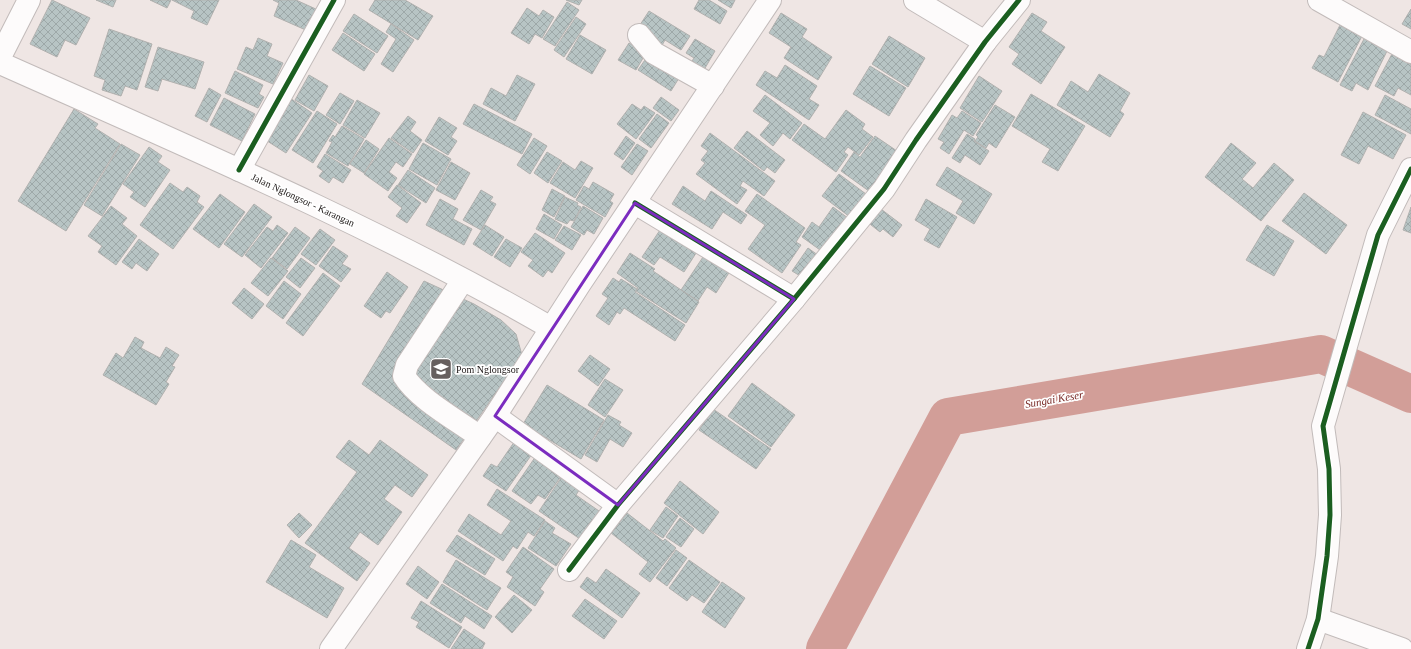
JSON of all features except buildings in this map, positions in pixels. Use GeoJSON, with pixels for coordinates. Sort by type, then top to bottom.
{"type":"FeatureCollection","features":[{"type":"Feature","properties":{"kind":"main road"},"geometry":{"type":"LineString","coordinates":[[0,57],[29,0]]}},
{"type":"Feature","properties":{"kind":"main road"},"geometry":{"type":"LineString","coordinates":[[240,170],[334,0]]}},
{"type":"Feature","properties":{"kind":"main road"},"geometry":{"type":"LineString","coordinates":[[331,649],[495,416],[551,328],[770,0]]}},
{"type":"Feature","properties":{"kind":"main road"},"geometry":{"type":"LineString","coordinates":[[915,0],[985,42]]}},
{"type":"Feature","properties":{"kind":"main road"},"geometry":{"type":"LineString","coordinates":[[569,570],[618,504],[794,299],[884,189],[916,140],[985,42],[1019,0]]}},
{"type":"Feature","properties":{"kind":"main road"},"geometry":{"type":"LineString","coordinates":[[1319,0],[1411,52]]}},
{"type":"Feature","properties":{"kind":"main road"},"geometry":{"type":"LineString","coordinates":[[639,35],[654,53],[713,86]]}},
{"type":"Feature","properties":{"kind":"main road","name":"Jalan Nglongsor - Karangan"},"geometry":{"type":"LineString","coordinates":[[0,63],[240,170],[403,247],[514,306],[551,328]]}},
{"type":"Feature","properties":{"kind":"main road"},"geometry":{"type":"LineString","coordinates":[[1308,649],[1318,619],[1327,556],[1330,515],[1329,470],[1322,426],[1378,234],[1411,168]]}},
{"type":"Feature","properties":{"kind":"main road"},"geometry":{"type":"LineString","coordinates":[[635,203],[794,299]]}},
{"type":"Feature","properties":{"kind":"main road"},"geometry":{"type":"LineString","coordinates":[[463,280],[407,365],[404,376],[410,385],[420,395],[480,437]]}},
{"type":"Feature","properties":{"kind":"main road"},"geometry":{"type":"LineString","coordinates":[[495,416],[618,504]]}},
{"type":"Feature","properties":{"kind":"main road"},"geometry":{"type":"LineString","coordinates":[[1318,619],[1402,649]]}},
{"type":"Feature","properties":{"kind":"highlighted area"},"geometry":{"type":"Polygon","coordinates":[[[635,203],[794,299],[618,505],[495,416],[635,203]]]}},
{"type":"Feature","properties":{"kind":"waterway","name":"Sungai Keser"},"geometry":{"type":"LineString","coordinates":[[825,649],[948,417],[1321,354],[1411,394]]}},
{"type":"Feature","properties":{"kind":"cycle path"},"geometry":{"type":"LineString","coordinates":[[239,170],[334,0]]}},
{"type":"Feature","properties":{"kind":"cycle path"},"geometry":{"type":"LineString","coordinates":[[635,203],[794,299],[884,189],[916,140],[985,42],[1019,0]]}},
{"type":"Feature","properties":{"kind":"cycle path"},"geometry":{"type":"LineString","coordinates":[[1308,649],[1318,619],[1327,556],[1330,515],[1329,469],[1323,426],[1378,235],[1411,169]]}},
{"type":"Feature","properties":{"kind":"cycle path"},"geometry":{"type":"LineString","coordinates":[[569,570],[618,505],[794,299]]}},
{"type":"Feature","properties":{"kind":"place","name":"Pom Nglongsor"},"geometry":{"type":"Point","coordinates":[441,369]}}]}
